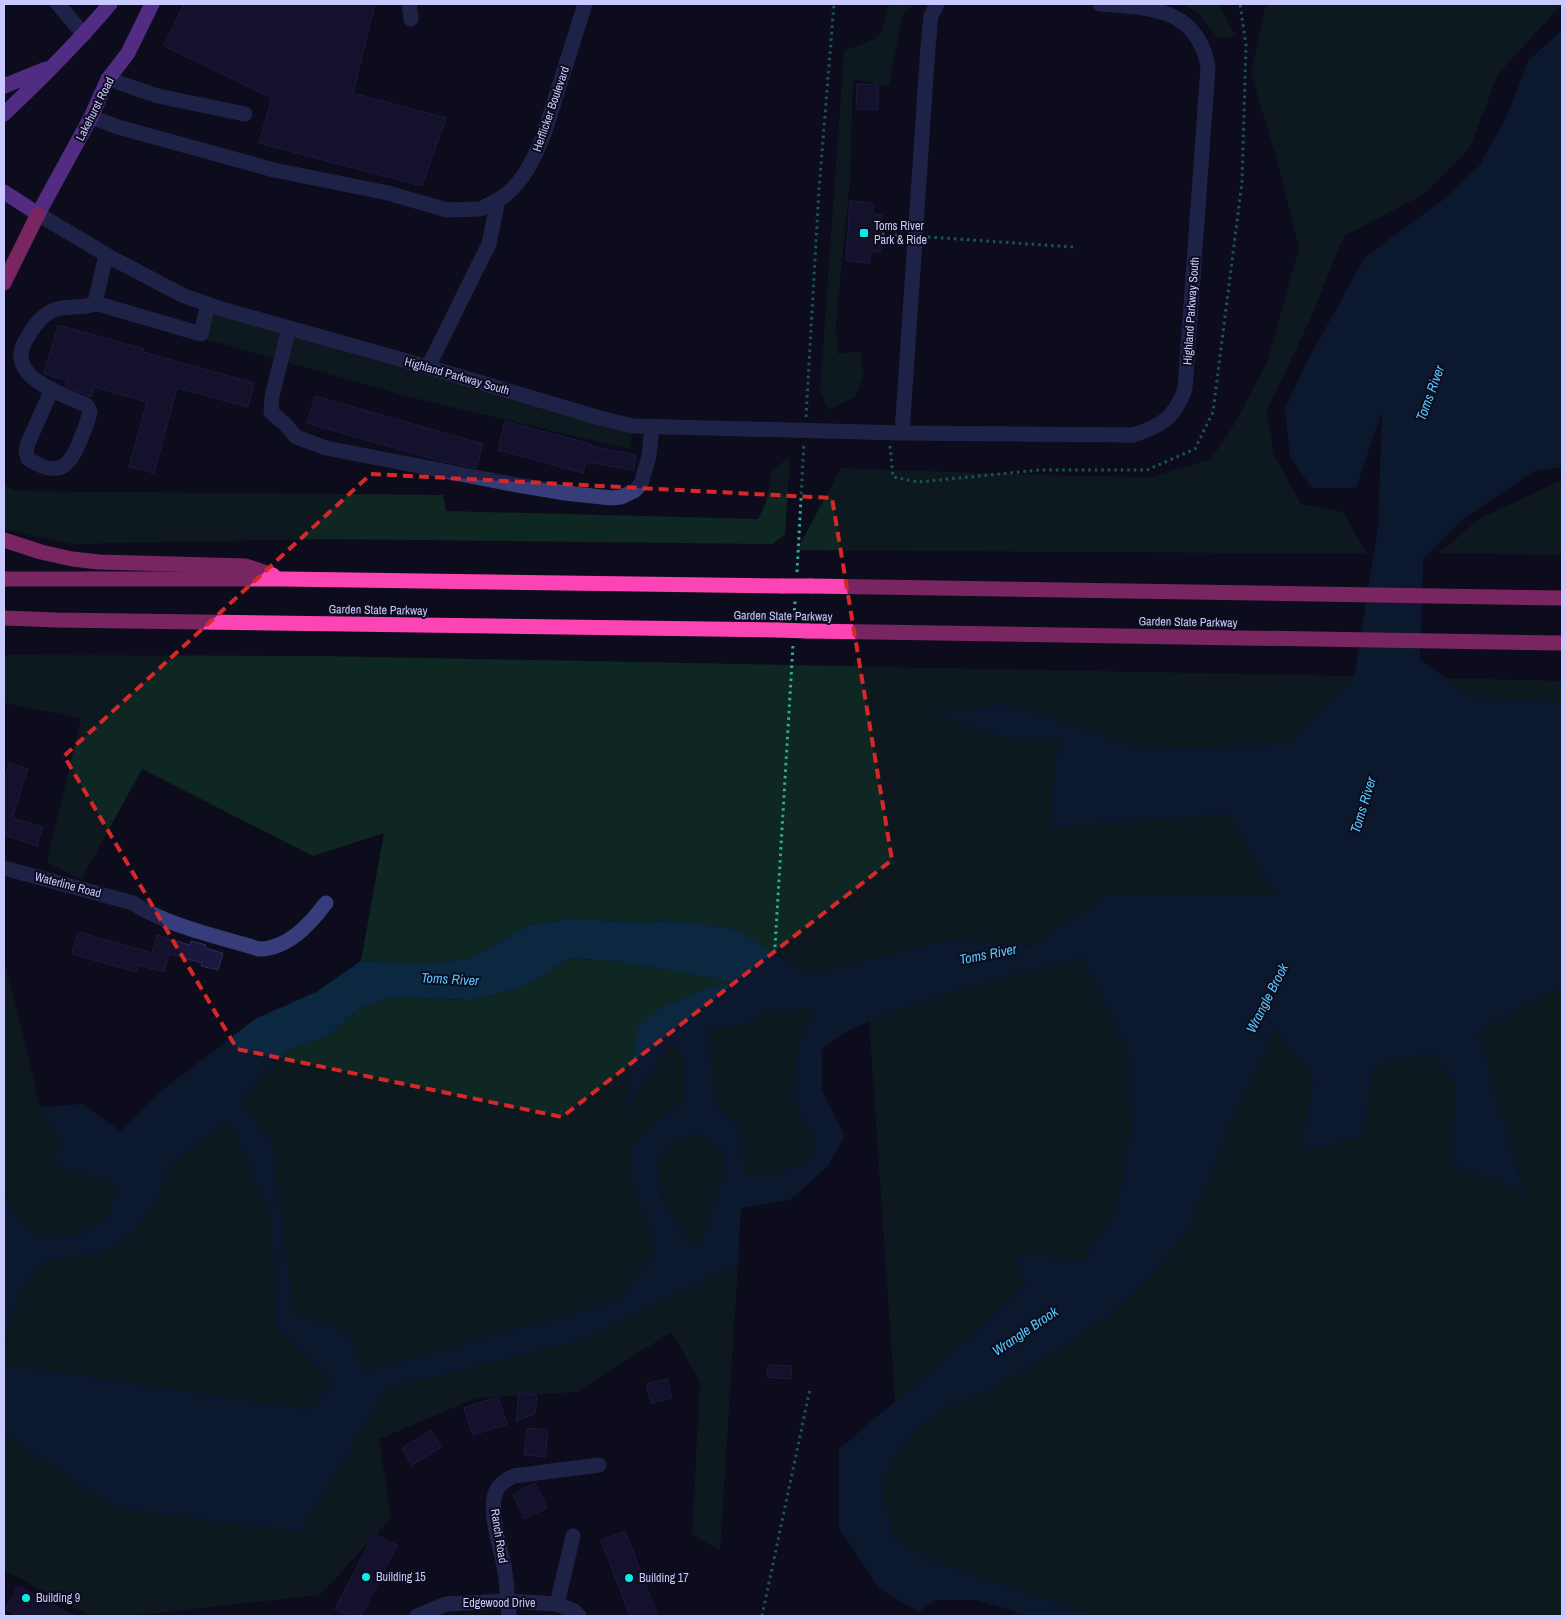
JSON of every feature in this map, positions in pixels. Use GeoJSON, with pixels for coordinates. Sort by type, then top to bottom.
{"type":"FeatureCollection","features":[{"type":"Feature","properties":{"kind":"highway"},"geometry":{"type":"LineString","coordinates":[[4,282],[38,214]]}},
{"type":"Feature","properties":{"kind":"highway"},"geometry":{"type":"LineString","coordinates":[[4,540],[36,551],[72,559],[99,562],[246,566],[283,579]]}},
{"type":"Feature","properties":{"kind":"highway"},"geometry":{"type":"LineString","coordinates":[[4,579],[790,583],[810,586],[1562,598]]}},
{"type":"Feature","properties":{"kind":"highway","name":"Garden State Parkway"},"geometry":{"type":"LineString","coordinates":[[4,618],[1562,643]]}},
{"type":"Feature","properties":{"kind":"highway"},"geometry":{"type":"LineString","coordinates":[[4,628],[56,620]]}},
{"type":"Feature","properties":{"kind":"main road"},"geometry":{"type":"LineString","coordinates":[[4,114],[84,35],[110,4]]}},
{"type":"Feature","properties":{"kind":"main road","name":"Lakehurst Road"},"geometry":{"type":"LineString","coordinates":[[38,214],[91,117],[108,79],[128,53],[152,4]]}},
{"type":"Feature","properties":{"kind":"main road"},"geometry":{"type":"LineString","coordinates":[[4,86],[55,65]]}},
{"type":"Feature","properties":{"kind":"main road"},"geometry":{"type":"LineString","coordinates":[[4,192],[38,214]]}},
{"type":"Feature","properties":{"kind":"street"},"geometry":{"type":"LineString","coordinates":[[58,4],[84,35]]}},
{"type":"Feature","properties":{"kind":"street"},"geometry":{"type":"LineString","coordinates":[[409,4],[411,19]]}},
{"type":"Feature","properties":{"kind":"street","name":"Herflicker Boulevard"},"geometry":{"type":"LineString","coordinates":[[91,117],[118,127],[274,170],[388,193],[447,210],[480,209],[508,194],[517,186],[537,153],[585,4]]}},
{"type":"Feature","properties":{"kind":"street"},"geometry":{"type":"LineString","coordinates":[[895,433],[931,16],[937,4]]}},
{"type":"Feature","properties":{"kind":"street","name":"Highland Parkway South"},"geometry":{"type":"LineString","coordinates":[[38,214],[106,255],[184,296],[289,328],[633,426],[895,433],[1133,436],[1162,424],[1174,412],[1181,401],[1185,389],[1208,67],[1205,52],[1193,30],[1174,16],[1141,7],[1100,4]]}},
{"type":"Feature","properties":{"kind":"street"},"geometry":{"type":"LineString","coordinates":[[108,79],[158,96],[245,114]]}},
{"type":"Feature","properties":{"kind":"street"},"geometry":{"type":"LineString","coordinates":[[428,367],[489,244],[498,200]]}},
{"type":"Feature","properties":{"kind":"street"},"geometry":{"type":"LineString","coordinates":[[94,303],[106,255]]}},
{"type":"Feature","properties":{"kind":"street"},"geometry":{"type":"LineString","coordinates":[[52,389],[26,451],[28,458],[50,469],[59,468],[68,463],[75,455],[90,412],[86,405],[52,389],[41,385],[27,374],[20,358],[24,342],[36,323],[50,311],[68,306],[91,305],[94,303],[201,334],[208,304]]}},
{"type":"Feature","properties":{"kind":"street"},"geometry":{"type":"LineString","coordinates":[[289,328],[272,396],[271,412],[296,437],[326,448],[506,483],[565,493],[611,498],[621,497],[634,491],[641,484],[649,456],[652,426]]}},
{"type":"Feature","properties":{"kind":"street","name":"Waterline Road"},"geometry":{"type":"LineString","coordinates":[[4,868],[133,903],[166,921],[260,949],[269,949],[287,940],[310,924],[326,903]]}},
{"type":"Feature","properties":{"kind":"street","name":"Ranch Road"},"geometry":{"type":"LineString","coordinates":[[509,1609],[493,1508],[496,1493],[502,1482],[514,1476],[599,1465]]}},
{"type":"Feature","properties":{"kind":"street"},"geometry":{"type":"LineString","coordinates":[[557,1604],[573,1536]]}},
{"type":"Feature","properties":{"kind":"street","name":"Edgewood Drive"},"geometry":{"type":"LineString","coordinates":[[417,1616],[446,1604],[509,1609],[557,1604],[574,1611],[579,1616]]}},
{"type":"Feature","properties":{"kind":"path"},"geometry":{"type":"LineString","coordinates":[[790,583],[805,431],[819,189],[834,4]]}},
{"type":"Feature","properties":{"kind":"path"},"geometry":{"type":"LineString","coordinates":[[895,433],[893,477],[918,482],[1040,470],[1147,470],[1195,449],[1213,412],[1242,182],[1246,45],[1240,4]]}},
{"type":"Feature","properties":{"kind":"path"},"geometry":{"type":"LineString","coordinates":[[931,238],[1074,247]]}},
{"type":"Feature","properties":{"kind":"path"},"geometry":{"type":"LineString","coordinates":[[794,620],[795,600]]}},
{"type":"Feature","properties":{"kind":"path"},"geometry":{"type":"LineString","coordinates":[[775,947],[793,639]]}},
{"type":"Feature","properties":{"kind":"path"},"geometry":{"type":"LineString","coordinates":[[762,1616],[810,1389]]}},
{"type":"Feature","properties":{"kind":"highlighted area"},"geometry":{"type":"Polygon","coordinates":[[[371,474],[832,498],[892,860],[562,1117],[237,1049],[64,756],[371,474]]]}},
{"type":"Feature","properties":{"kind":"green space"},"geometry":{"type":"Polygon","coordinates":[[[890,4],[914,4],[902,16],[889,86],[853,79],[850,179],[836,323],[838,354],[860,351],[864,374],[855,397],[828,410],[820,391],[844,51],[873,40],[881,32],[890,4]]]}},
{"type":"Feature","properties":{"kind":"green space"},"geometry":{"type":"Polygon","coordinates":[[[1180,4],[1218,4],[1236,36],[1218,38],[1196,11],[1180,4]]]}},
{"type":"Feature","properties":{"kind":"green space"},"geometry":{"type":"Polygon","coordinates":[[[1266,4],[1562,4],[1498,74],[1470,147],[1422,195],[1344,236],[1308,324],[1267,410],[1274,455],[1301,504],[1343,512],[1367,554],[797,550],[841,468],[1152,477],[1211,459],[1234,425],[1268,360],[1299,248],[1276,157],[1251,73],[1266,4]]]}},
{"type":"Feature","properties":{"kind":"green space"},"geometry":{"type":"Polygon","coordinates":[[[213,309],[359,356],[580,413],[632,433],[630,449],[410,397],[205,339],[213,309]]]}},
{"type":"Feature","properties":{"kind":"green space"},"geometry":{"type":"Polygon","coordinates":[[[790,457],[785,534],[773,544],[324,539],[72,544],[4,529],[4,485],[16,491],[443,495],[446,511],[758,519],[766,503],[772,470],[790,457]]]}},
{"type":"Feature","properties":{"kind":"green space"},"geometry":{"type":"Polygon","coordinates":[[[1557,482],[1562,482],[1562,555],[1439,553],[1479,519],[1557,482]]]}},
{"type":"Feature","properties":{"kind":"green space"},"geometry":{"type":"Polygon","coordinates":[[[4,655],[321,656],[1354,676],[1290,743],[1146,750],[1005,704],[936,715],[1006,737],[1059,737],[1049,828],[1227,814],[1278,896],[1106,896],[1027,947],[952,939],[809,974],[736,929],[667,920],[643,923],[572,918],[528,926],[471,958],[422,964],[361,961],[384,833],[313,856],[142,769],[81,880],[47,862],[81,718],[4,703],[4,655]]]}},
{"type":"Feature","properties":{"kind":"green space"},"geometry":{"type":"Polygon","coordinates":[[[1446,678],[1562,681],[1562,702],[1471,698],[1446,678]]]}},
{"type":"Feature","properties":{"kind":"green space"},"geometry":{"type":"Polygon","coordinates":[[[570,958],[621,962],[739,982],[705,988],[659,1009],[623,1113],[670,1043],[684,1058],[683,1102],[664,1115],[633,1187],[658,1248],[619,1300],[364,1372],[349,1332],[294,1313],[272,1143],[240,1103],[250,1089],[292,1048],[328,1036],[360,1008],[391,997],[469,1000],[522,988],[570,958]]]}},
{"type":"Feature","properties":{"kind":"green space"},"geometry":{"type":"Polygon","coordinates":[[[1082,958],[1128,1052],[1131,1127],[1117,1207],[1085,1260],[1013,1253],[1027,1284],[967,1340],[895,1401],[869,1020],[997,978],[1082,958]]]}},
{"type":"Feature","properties":{"kind":"green space"},"geometry":{"type":"Polygon","coordinates":[[[4,959],[40,1107],[61,1142],[118,1184],[108,1216],[81,1235],[40,1238],[14,1212],[4,1193],[4,959]]]}},
{"type":"Feature","properties":{"kind":"green space"},"geometry":{"type":"Polygon","coordinates":[[[1562,987],[1562,1616],[1092,1616],[1056,1602],[937,1563],[894,1537],[881,1485],[912,1431],[944,1409],[990,1390],[1043,1359],[1106,1318],[1232,1120],[1270,1042],[1274,1027],[1363,1138],[1374,1067],[1432,1053],[1456,1085],[1452,1165],[1525,1192],[1478,1032],[1562,987]]]}},
{"type":"Feature","properties":{"kind":"green space"},"geometry":{"type":"Polygon","coordinates":[[[816,1009],[803,1030],[792,1099],[816,1139],[807,1161],[777,1175],[746,1174],[740,1128],[715,1107],[709,1031],[743,1025],[767,1011],[816,1009]]]}},
{"type":"Feature","properties":{"kind":"green space"},"geometry":{"type":"Polygon","coordinates":[[[229,1120],[270,1215],[277,1327],[333,1381],[311,1410],[4,1364],[4,1344],[22,1288],[43,1262],[100,1254],[154,1207],[171,1163],[229,1120]]]}},
{"type":"Feature","properties":{"kind":"green space"},"geometry":{"type":"Polygon","coordinates":[[[701,1133],[722,1151],[725,1171],[701,1244],[691,1248],[662,1196],[658,1164],[671,1143],[701,1133]]]}},
{"type":"Feature","properties":{"kind":"green space"},"geometry":{"type":"Polygon","coordinates":[[[738,1265],[720,1551],[692,1534],[700,1381],[671,1332],[577,1392],[476,1398],[379,1439],[391,1518],[320,1595],[128,1616],[90,1616],[4,1570],[4,1433],[117,1509],[301,1532],[387,1388],[578,1342],[738,1265]]]}},
{"type":"Feature","properties":{"kind":"water"},"geometry":{"type":"Polygon","coordinates":[[[1562,30],[1562,467],[1534,471],[1462,520],[1423,559],[1420,659],[1471,697],[1562,702],[1562,987],[1478,1032],[1525,1193],[1452,1165],[1456,1085],[1432,1053],[1374,1067],[1363,1138],[1300,1151],[1314,1078],[1274,1028],[1270,1042],[1232,1120],[1189,1230],[1148,1278],[1106,1318],[1043,1359],[990,1390],[944,1409],[912,1431],[881,1485],[894,1537],[937,1563],[1056,1602],[1092,1616],[1018,1616],[1016,1612],[976,1600],[935,1600],[919,1612],[879,1589],[839,1528],[839,1449],[967,1340],[1027,1284],[1013,1253],[1085,1260],[1117,1207],[1131,1127],[1128,1052],[1082,958],[998,979],[890,1013],[866,1022],[822,1049],[822,1090],[845,1136],[828,1166],[790,1200],[741,1208],[738,1265],[578,1342],[387,1388],[301,1532],[117,1509],[4,1433],[4,1364],[311,1410],[333,1381],[277,1327],[270,1215],[229,1120],[171,1163],[154,1207],[133,1234],[100,1254],[43,1262],[22,1288],[4,1344],[4,1193],[14,1212],[40,1238],[81,1235],[108,1216],[118,1184],[50,1164],[61,1142],[40,1107],[84,1104],[120,1131],[165,1088],[255,1019],[316,992],[361,961],[422,964],[471,958],[528,926],[572,918],[643,923],[667,920],[736,929],[809,974],[952,939],[1028,947],[1106,896],[1277,896],[1227,814],[1048,828],[1059,737],[1006,737],[934,715],[1005,704],[1146,750],[1290,743],[1354,677],[1378,527],[1382,412],[1356,488],[1312,488],[1290,457],[1285,409],[1304,367],[1365,257],[1443,200],[1479,166],[1507,116],[1528,61],[1562,30]],[[570,958],[522,988],[469,1000],[391,997],[360,1008],[328,1036],[292,1048],[250,1089],[241,1103],[272,1143],[294,1313],[349,1332],[364,1372],[619,1300],[657,1248],[633,1187],[631,1147],[664,1115],[683,1102],[684,1058],[670,1043],[622,1115],[639,1026],[659,1009],[705,988],[737,982],[621,962],[570,958]],[[815,1009],[768,1011],[743,1025],[709,1031],[715,1106],[740,1128],[746,1174],[777,1175],[807,1161],[816,1139],[792,1099],[796,1060],[803,1030],[815,1009]],[[701,1133],[671,1143],[658,1164],[662,1197],[691,1248],[701,1244],[725,1171],[722,1151],[701,1133]]]}},
{"type":"Feature","properties":{"kind":"building"},"geometry":{"type":"Polygon","coordinates":[[[184,4],[375,4],[353,93],[446,118],[422,186],[259,143],[272,98],[164,46],[184,4]]]}},
{"type":"Feature","properties":{"kind":"building"},"geometry":{"type":"Polygon","coordinates":[[[857,84],[878,85],[878,110],[856,109],[857,84]]]}},
{"type":"Feature","properties":{"kind":"building","name":"Toms River Park & Ride"},"geometry":{"type":"Polygon","coordinates":[[[850,201],[873,203],[873,214],[882,215],[880,252],[870,251],[870,263],[846,261],[850,201]]]}},
{"type":"Feature","properties":{"kind":"building"},"geometry":{"type":"Polygon","coordinates":[[[58,325],[144,349],[143,352],[254,383],[248,407],[177,388],[154,473],[129,467],[147,402],[94,387],[91,397],[65,386],[67,380],[44,374],[58,325]]]}},
{"type":"Feature","properties":{"kind":"building"},"geometry":{"type":"Polygon","coordinates":[[[315,396],[483,444],[476,468],[437,460],[307,423],[315,396]]]}},
{"type":"Feature","properties":{"kind":"building"},"geometry":{"type":"Polygon","coordinates":[[[505,421],[591,444],[590,446],[636,455],[634,470],[586,462],[583,473],[498,450],[505,421]]]}},
{"type":"Feature","properties":{"kind":"building"},"geometry":{"type":"Polygon","coordinates":[[[9,763],[28,769],[12,818],[43,827],[37,846],[4,835],[4,781],[9,763]]]}},
{"type":"Feature","properties":{"kind":"building"},"geometry":{"type":"Polygon","coordinates":[[[78,932],[152,953],[157,935],[190,945],[191,941],[206,945],[205,948],[223,953],[218,970],[201,966],[202,963],[169,954],[164,972],[138,965],[136,972],[72,954],[78,932]]]}},
{"type":"Feature","properties":{"kind":"building"},"geometry":{"type":"Polygon","coordinates":[[[768,1365],[792,1366],[791,1379],[767,1377],[768,1365]]]}},
{"type":"Feature","properties":{"kind":"building"},"geometry":{"type":"Polygon","coordinates":[[[667,1379],[672,1398],[651,1403],[646,1384],[667,1379]]]}},
{"type":"Feature","properties":{"kind":"building"},"geometry":{"type":"Polygon","coordinates":[[[519,1393],[537,1395],[535,1414],[516,1421],[519,1393]]]}},
{"type":"Feature","properties":{"kind":"building"},"geometry":{"type":"Polygon","coordinates":[[[498,1397],[507,1424],[473,1435],[464,1408],[498,1397]]]}},
{"type":"Feature","properties":{"kind":"building"},"geometry":{"type":"Polygon","coordinates":[[[527,1428],[548,1430],[545,1457],[524,1455],[527,1428]]]}},
{"type":"Feature","properties":{"kind":"building"},"geometry":{"type":"Polygon","coordinates":[[[431,1430],[441,1447],[412,1465],[402,1448],[431,1430]]]}},
{"type":"Feature","properties":{"kind":"building"},"geometry":{"type":"Polygon","coordinates":[[[535,1483],[547,1508],[524,1519],[513,1494],[535,1483]]]}},
{"type":"Feature","properties":{"kind":"building","name":"Building 17"},"geometry":{"type":"Polygon","coordinates":[[[625,1531],[658,1616],[630,1616],[601,1540],[625,1531]]]}},
{"type":"Feature","properties":{"kind":"building","name":"Building 15"},"geometry":{"type":"Polygon","coordinates":[[[374,1534],[397,1545],[361,1616],[349,1616],[335,1609],[374,1534]]]}},
{"type":"Feature","properties":{"kind":"building","name":"Building 9"},"geometry":{"type":"Polygon","coordinates":[[[18,1586],[74,1616],[19,1616],[6,1609],[18,1586]]]}},
{"type":"Feature","properties":{"kind":"place","name":"Toms River Park & Ride"},"geometry":{"type":"Point","coordinates":[864,233]}},
{"type":"Feature","properties":{"kind":"place","name":"Building 15"},"geometry":{"type":"Point","coordinates":[366,1577]}},
{"type":"Feature","properties":{"kind":"place","name":"Building 17"},"geometry":{"type":"Point","coordinates":[629,1578]}},
{"type":"Feature","properties":{"kind":"place","name":"Building 9"},"geometry":{"type":"Point","coordinates":[26,1598]}},
{"type":"Feature","properties":{"kind":"water label","name":"Toms River"},"geometry":{"type":"Point","coordinates":[1430,393]}},
{"type":"Feature","properties":{"kind":"water label","name":"Toms River"},"geometry":{"type":"Point","coordinates":[1363,805]}},
{"type":"Feature","properties":{"kind":"water label","name":"Toms River"},"geometry":{"type":"Point","coordinates":[988,954]}},
{"type":"Feature","properties":{"kind":"water label","name":"Toms River"},"geometry":{"type":"Point","coordinates":[450,979]}},
{"type":"Feature","properties":{"kind":"water label","name":"Wrangle Brook"},"geometry":{"type":"Point","coordinates":[1267,998]}},
{"type":"Feature","properties":{"kind":"water label","name":"Wrangle Brook"},"geometry":{"type":"Point","coordinates":[1025,1331]}}]}
